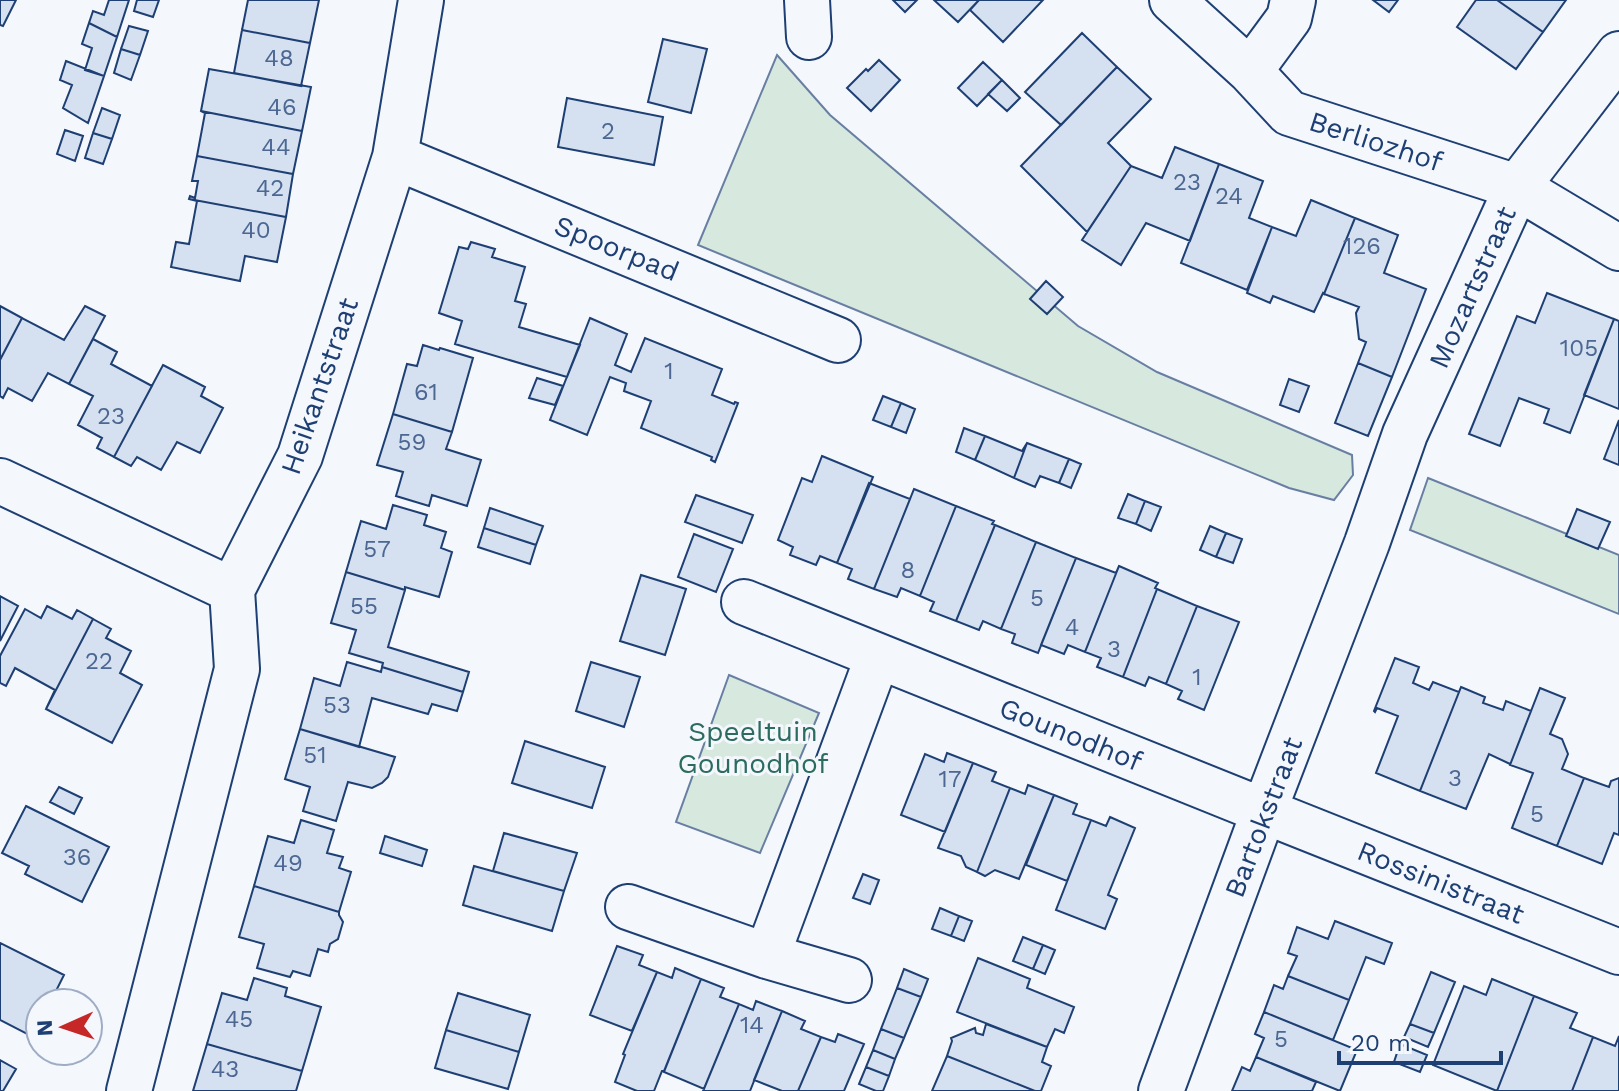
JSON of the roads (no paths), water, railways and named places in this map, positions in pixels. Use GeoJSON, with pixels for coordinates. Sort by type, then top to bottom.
{"type":"FeatureCollection","features":[{"type":"Feature","properties":{"kind":"street","name":"Heikantstraat"},"geometry":{"type":"LineString","coordinates":[[232,590],[300,456],[395,157],[421,0]]}},
{"type":"Feature","properties":{"kind":"street","name":"Berliozhof"},"geometry":{"type":"LineString","coordinates":[[1172,0],[1250,71],[1289,113],[1517,187],[1619,248]]}},
{"type":"Feature","properties":{"kind":"street"},"geometry":{"type":"LineString","coordinates":[[1250,71],[1289,18],[1293,0]]}},
{"type":"Feature","properties":{"kind":"street","name":"Mozartstraat"},"geometry":{"type":"LineString","coordinates":[[1367,543],[1405,434],[1517,187],[1619,54]]}},
{"type":"Feature","properties":{"kind":"street","name":"Spoorpad"},"geometry":{"type":"LineString","coordinates":[[395,157],[838,340]]}},
{"type":"Feature","properties":{"kind":"street"},"geometry":{"type":"LineString","coordinates":[[0,481],[232,590],[237,669],[129,1091]]}},
{"type":"Feature","properties":{"kind":"street","name":"Bartokstraat"},"geometry":{"type":"LineString","coordinates":[[1161,1091],[1367,543]]}},
{"type":"Feature","properties":{"kind":"street","name":"Gounodhof"},"geometry":{"type":"LineString","coordinates":[[744,602],[1264,811]]}},
{"type":"Feature","properties":{"kind":"street"},"geometry":{"type":"LineString","coordinates":[[767,956],[878,656]]}},
{"type":"Feature","properties":{"kind":"street","name":"Rossinistraat"},"geometry":{"type":"LineString","coordinates":[[1264,811],[1619,952]]}},
{"type":"Feature","properties":{"kind":"street"},"geometry":{"type":"LineString","coordinates":[[628,907],[767,956],[849,980]]}},
{"type":"Feature","properties":{"kind":"park label","name":"Speeltuin Gounodhof"},"geometry":{"type":"Point","coordinates":[753,747]}}]}
